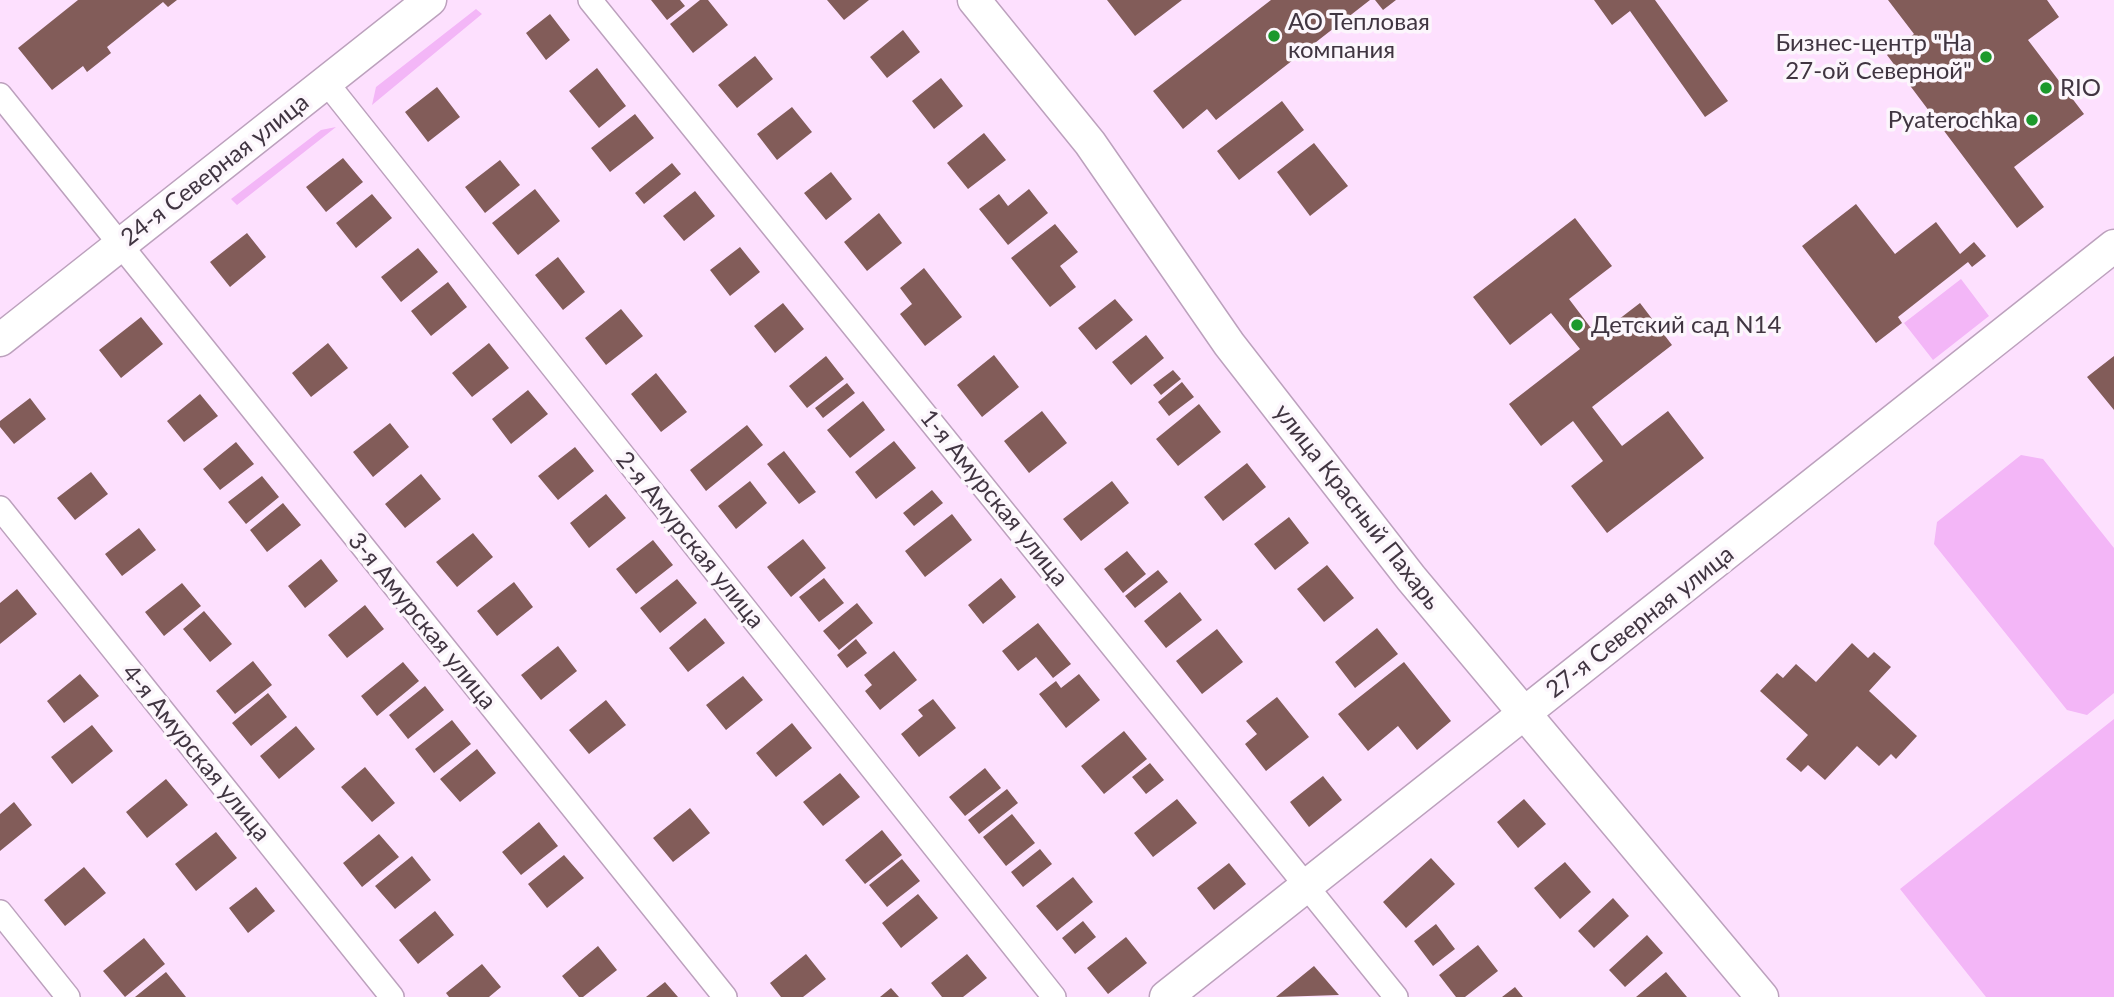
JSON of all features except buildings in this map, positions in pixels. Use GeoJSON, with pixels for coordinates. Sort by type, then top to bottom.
{"type":"FeatureCollection","features":[{"type":"Feature","properties":{"kind":"street","name":"24-я Северная улица"},"geometry":{"type":"LineString","coordinates":[[0,340],[430,0]]}},
{"type":"Feature","properties":{"kind":"street","name":"1-я Амурская улица"},"geometry":{"type":"LineString","coordinates":[[590,0],[1396,997]]}},
{"type":"Feature","properties":{"kind":"street","name":"улица Красный Пахарь"},"geometry":{"type":"LineString","coordinates":[[974,0],[1090,143],[1237,355],[1410,578],[1762,997]]}},
{"type":"Feature","properties":{"kind":"street","name":"2-я Амурская улица"},"geometry":{"type":"LineString","coordinates":[[326,82],[1054,997]]}},
{"type":"Feature","properties":{"kind":"street","name":"3-я Амурская улица"},"geometry":{"type":"LineString","coordinates":[[0,95],[725,997]]}},
{"type":"Feature","properties":{"kind":"street","name":"27-я Северная улица"},"geometry":{"type":"LineString","coordinates":[[1166,997],[2114,246]]}},
{"type":"Feature","properties":{"kind":"street","name":"4-я Амурская улица"},"geometry":{"type":"LineString","coordinates":[[0,508],[392,997]]}},
{"type":"Feature","properties":{"kind":"street"},"geometry":{"type":"LineString","coordinates":[[0,912],[68,997]]}},
{"type":"Feature","properties":{"kind":"shaded area"},"geometry":{"type":"Polygon","coordinates":[[[476,9],[482,14],[372,105],[376,87],[476,9]]]}},
{"type":"Feature","properties":{"kind":"shaded area"},"geometry":{"type":"Polygon","coordinates":[[[336,127],[237,205],[231,199],[321,130],[336,127]]]}},
{"type":"Feature","properties":{"kind":"shaded area"},"geometry":{"type":"Polygon","coordinates":[[[1961,279],[1989,316],[1933,360],[1904,323],[1961,279]]]}},
{"type":"Feature","properties":{"kind":"shaded area"},"geometry":{"type":"Polygon","coordinates":[[[2021,455],[2043,459],[2114,548],[2114,693],[2087,715],[2067,710],[1934,544],[1937,522],[2021,455]]]}},
{"type":"Feature","properties":{"kind":"shaded area"},"geometry":{"type":"Polygon","coordinates":[[[2114,719],[2114,997],[1986,997],[1900,889],[2114,719]]]}},
{"type":"Feature","properties":{"kind":"place","name":"АО Тепловая компания"},"geometry":{"type":"Point","coordinates":[1274,36]}},
{"type":"Feature","properties":{"kind":"place","name":"Бизнес-центр \"На 27-ой Северной\""},"geometry":{"type":"Point","coordinates":[1986,57]}},
{"type":"Feature","properties":{"kind":"place","name":"RIO"},"geometry":{"type":"Point","coordinates":[2046,88]}},
{"type":"Feature","properties":{"kind":"place","name":"Pyaterochka"},"geometry":{"type":"Point","coordinates":[2032,120]}},
{"type":"Feature","properties":{"kind":"place","name":"Детский сад N14"},"geometry":{"type":"Point","coordinates":[1577,325]}}]}
